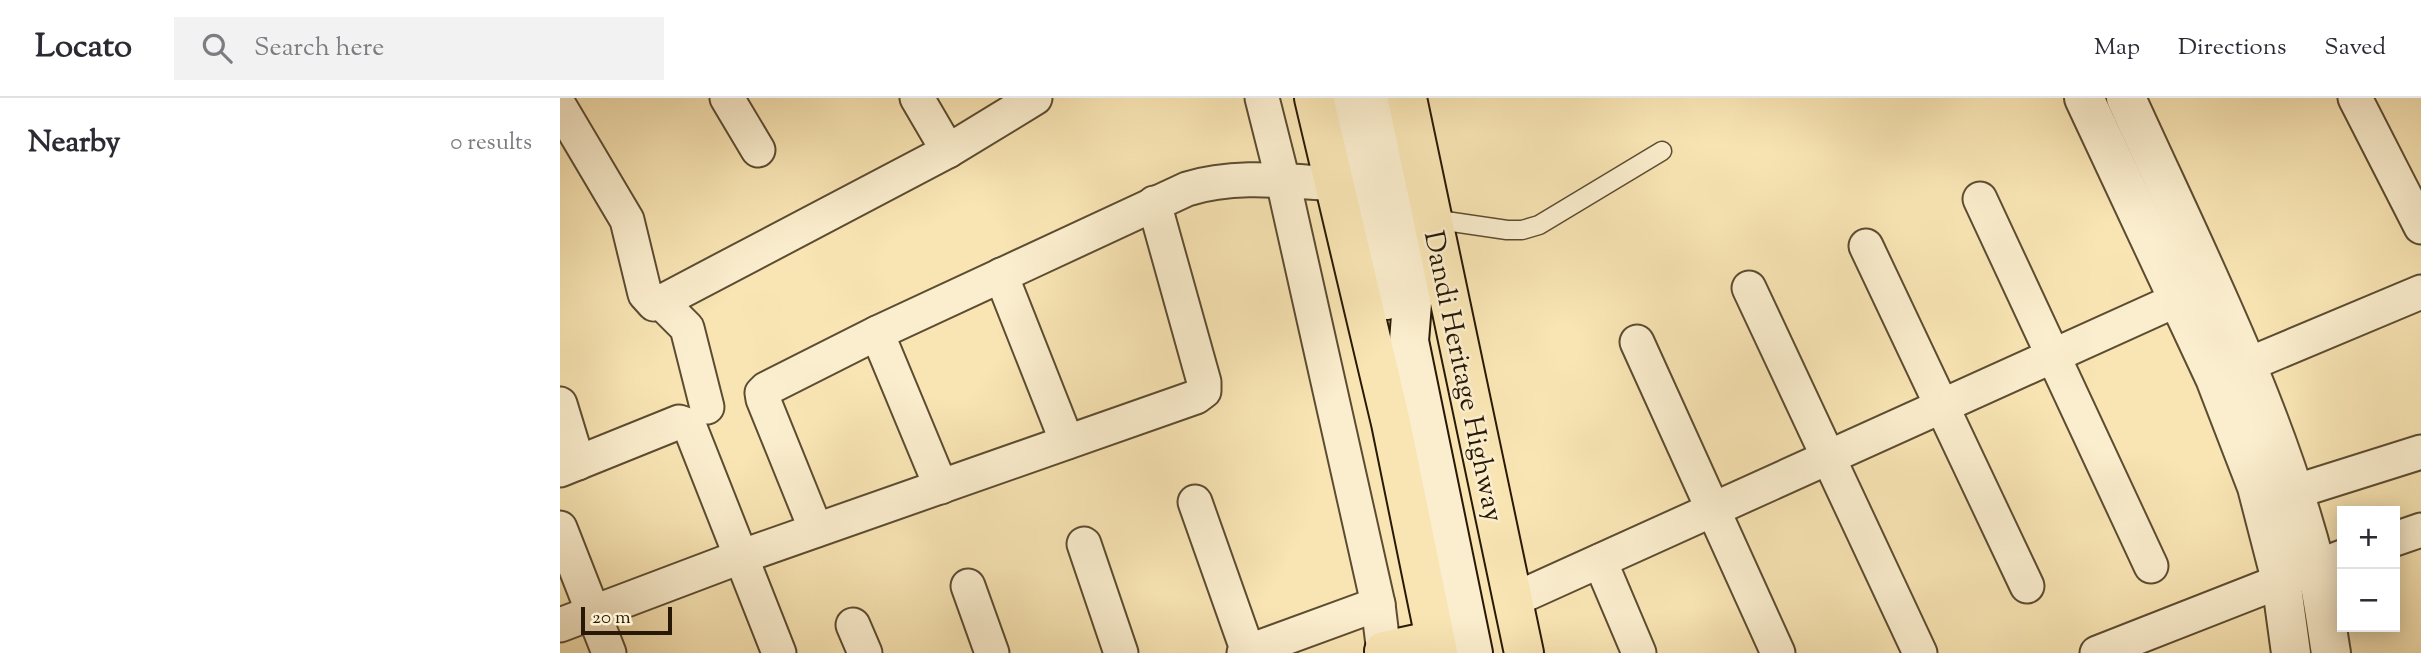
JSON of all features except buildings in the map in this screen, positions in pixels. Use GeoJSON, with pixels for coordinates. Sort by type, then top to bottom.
{"type":"FeatureCollection","features":[{"type":"Feature","properties":{"kind":"highway"},"geometry":{"type":"LineString","coordinates":[[1314,98],[1391,423],[1437,646],[1384,652]]}},
{"type":"Feature","properties":{"kind":"highway","name":"Dandi Heritage Highway"},"geometry":{"type":"LineString","coordinates":[[1407,98],[1524,653]]}},
{"type":"Feature","properties":{"kind":"street"},"geometry":{"type":"LineString","coordinates":[[727,98],[758,150]]}},
{"type":"Feature","properties":{"kind":"street"},"geometry":{"type":"LineString","coordinates":[[917,98],[948,151]]}},
{"type":"Feature","properties":{"kind":"street"},"geometry":{"type":"LineString","coordinates":[[560,107],[627,220],[645,294],[654,304],[948,151],[1035,98]]}},
{"type":"Feature","properties":{"kind":"street"},"geometry":{"type":"LineString","coordinates":[[1262,98],[1378,604],[1384,652]]}},
{"type":"Feature","properties":{"kind":"street"},"geometry":{"type":"LineString","coordinates":[[1335,98],[1388,307],[1409,341]]}},
{"type":"Feature","properties":{"kind":"street"},"geometry":{"type":"LineString","coordinates":[[1370,98],[1412,303],[1409,341],[1473,653]]}},
{"type":"Feature","properties":{"kind":"street"},"geometry":{"type":"LineString","coordinates":[[2084,98],[2194,292],[2246,365],[2294,492],[2329,562],[2331,653]]}},
{"type":"Feature","properties":{"kind":"street"},"geometry":{"type":"LineString","coordinates":[[2126,98],[2194,292],[2215,378],[2257,487],[2281,580],[2291,653]]}},
{"type":"Feature","properties":{"kind":"street"},"geometry":{"type":"LineString","coordinates":[[2355,98],[2417,210]]}},
{"type":"Feature","properties":{"kind":"street"},"geometry":{"type":"LineString","coordinates":[[816,530],[762,393],[877,333],[1154,203],[1209,182],[1235,179],[1335,184]]}},
{"type":"Feature","properties":{"kind":"street"},"geometry":{"type":"LineString","coordinates":[[1980,199],[2151,566]]}},
{"type":"Feature","properties":{"kind":"street"},"geometry":{"type":"LineString","coordinates":[[560,625],[740,557],[1196,397],[1204,391],[1204,382],[1154,203]]}},
{"type":"Feature","properties":{"kind":"street"},"geometry":{"type":"LineString","coordinates":[[1866,246],[2027,586]]}},
{"type":"Feature","properties":{"kind":"street"},"geometry":{"type":"LineString","coordinates":[[1001,275],[1067,442]]}},
{"type":"Feature","properties":{"kind":"street"},"geometry":{"type":"LineString","coordinates":[[1749,288],[1920,653]]}},
{"type":"Feature","properties":{"kind":"street"},"geometry":{"type":"LineString","coordinates":[[1513,600],[2194,292]]}},
{"type":"Feature","properties":{"kind":"street"},"geometry":{"type":"LineString","coordinates":[[2246,365],[2421,292]]}},
{"type":"Feature","properties":{"kind":"street"},"geometry":{"type":"LineString","coordinates":[[662,302],[687,328],[707,407]]}},
{"type":"Feature","properties":{"kind":"street"},"geometry":{"type":"LineString","coordinates":[[877,333],[941,487]]}},
{"type":"Feature","properties":{"kind":"street"},"geometry":{"type":"LineString","coordinates":[[1637,342],[1778,653]]}},
{"type":"Feature","properties":{"kind":"street"},"geometry":{"type":"LineString","coordinates":[[560,404],[569,467],[679,422],[691,430],[779,653]]}},
{"type":"Feature","properties":{"kind":"street"},"geometry":{"type":"LineString","coordinates":[[2294,492],[2421,452]]}},
{"type":"Feature","properties":{"kind":"street"},"geometry":{"type":"LineString","coordinates":[[1195,502],[1246,652],[1378,604]]}},
{"type":"Feature","properties":{"kind":"street"},"geometry":{"type":"LineString","coordinates":[[560,528],[609,653]]}},
{"type":"Feature","properties":{"kind":"street"},"geometry":{"type":"LineString","coordinates":[[2400,537],[2421,530]]}},
{"type":"Feature","properties":{"kind":"street"},"geometry":{"type":"LineString","coordinates":[[1084,544],[1121,653]]}},
{"type":"Feature","properties":{"kind":"street"},"geometry":{"type":"LineString","coordinates":[[1601,561],[1639,653]]}},
{"type":"Feature","properties":{"kind":"street"},"geometry":{"type":"LineString","coordinates":[[2097,653],[2329,562]]}},
{"type":"Feature","properties":{"kind":"street"},"geometry":{"type":"LineString","coordinates":[[968,586],[992,653]]}},
{"type":"Feature","properties":{"kind":"lane"},"geometry":{"type":"LineString","coordinates":[[1431,219],[1507,230],[1522,230],[1539,225],[1662,151]]}}]}
